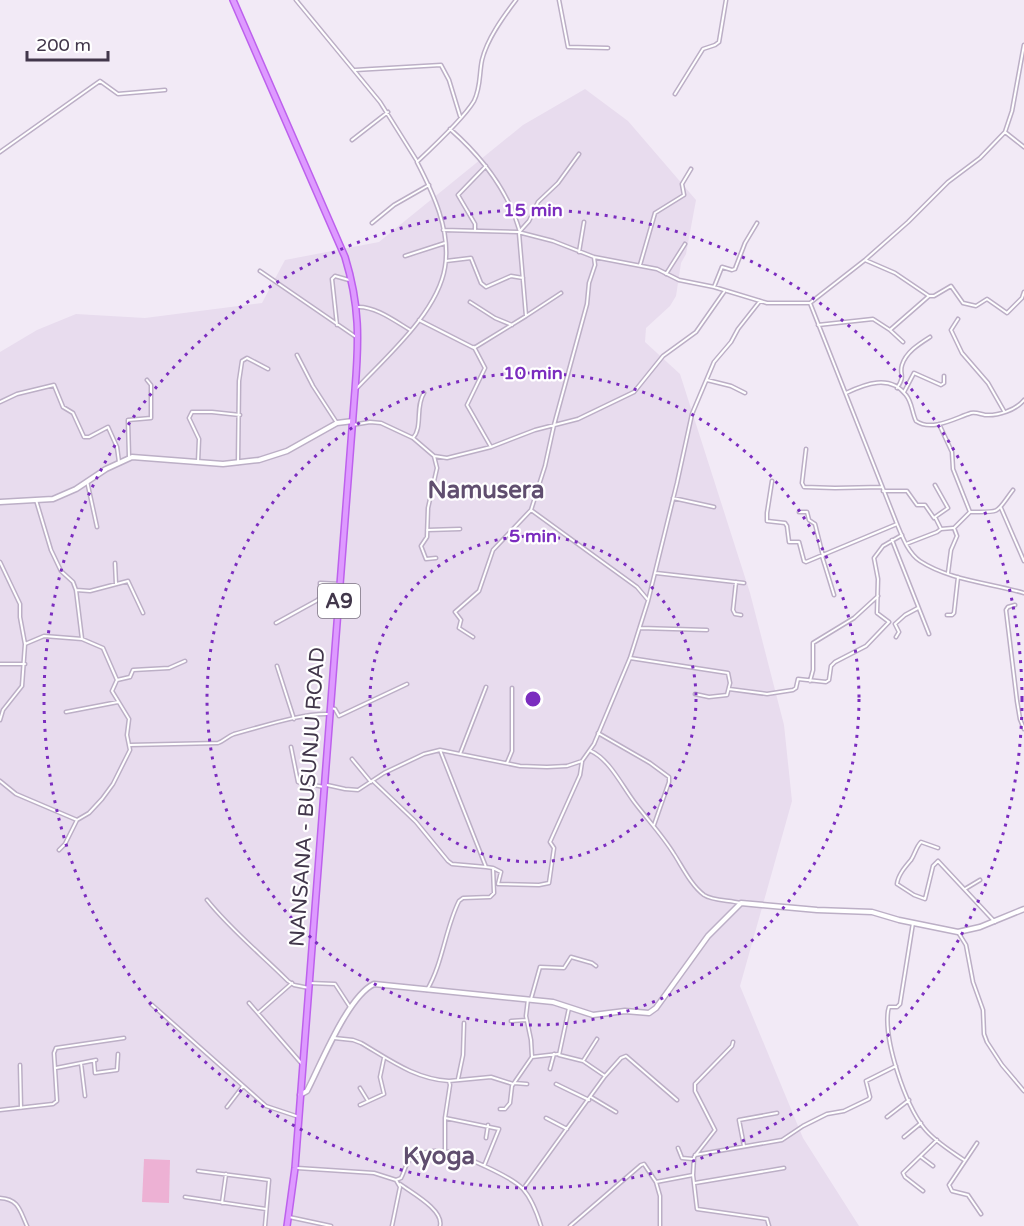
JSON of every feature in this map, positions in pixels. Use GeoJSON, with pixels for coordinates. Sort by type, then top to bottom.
{"type":"FeatureCollection","features":[{"type":"Feature","properties":{"kind":"main road","name":"NANSANA - BUSUNJU ROAD"},"geometry":{"type":"LineString","coordinates":[[233,0],[337,237],[352,280],[357,307],[355,390],[331,711],[295,1168],[287,1226]]}},
{"type":"Feature","properties":{"kind":"street"},"geometry":{"type":"LineString","coordinates":[[296,0],[388,112],[429,185],[436,203],[445,243],[446,261],[438,292],[419,320],[355,390]]}},
{"type":"Feature","properties":{"kind":"street"},"geometry":{"type":"LineString","coordinates":[[417,162],[450,129],[475,99],[489,43],[516,0]]}},
{"type":"Feature","properties":{"kind":"street"},"geometry":{"type":"LineString","coordinates":[[559,0],[568,47],[608,48]]}},
{"type":"Feature","properties":{"kind":"street"},"geometry":{"type":"LineString","coordinates":[[675,94],[703,49],[719,42],[726,0]]}},
{"type":"Feature","properties":{"kind":"street"},"geometry":{"type":"LineString","coordinates":[[443,230],[519,232],[553,241],[594,257],[639,265],[679,280],[714,287],[760,301],[782,304],[810,303],[864,260],[948,182],[980,158],[1005,132],[1012,111],[1024,45]]}},
{"type":"Feature","properties":{"kind":"street"},"geometry":{"type":"LineString","coordinates":[[355,70],[441,65],[449,80],[460,116]]}},
{"type":"Feature","properties":{"kind":"street"},"geometry":{"type":"LineString","coordinates":[[0,152],[100,81],[118,94],[165,90]]}},
{"type":"Feature","properties":{"kind":"street"},"geometry":{"type":"LineString","coordinates":[[352,140],[388,112]]}},
{"type":"Feature","properties":{"kind":"street"},"geometry":{"type":"LineString","coordinates":[[450,129],[486,166],[514,211],[519,232],[526,316]]}},
{"type":"Feature","properties":{"kind":"street"},"geometry":{"type":"LineString","coordinates":[[1005,132],[1024,147]]}},
{"type":"Feature","properties":{"kind":"street"},"geometry":{"type":"LineString","coordinates":[[519,232],[529,221],[538,202],[558,183],[579,154]]}},
{"type":"Feature","properties":{"kind":"street"},"geometry":{"type":"LineString","coordinates":[[475,230],[475,224],[458,195],[486,166]]}},
{"type":"Feature","properties":{"kind":"street"},"geometry":{"type":"LineString","coordinates":[[639,265],[655,213],[684,195],[682,184],[691,169]]}},
{"type":"Feature","properties":{"kind":"street"},"geometry":{"type":"LineString","coordinates":[[372,223],[394,205],[429,185]]}},
{"type":"Feature","properties":{"kind":"street"},"geometry":{"type":"LineString","coordinates":[[579,252],[584,222]]}},
{"type":"Feature","properties":{"kind":"street"},"geometry":{"type":"LineString","coordinates":[[714,287],[722,267],[735,269],[745,243],[757,223]]}},
{"type":"Feature","properties":{"kind":"street"},"geometry":{"type":"LineString","coordinates":[[405,256],[445,243]]}},
{"type":"Feature","properties":{"kind":"street"},"geometry":{"type":"LineString","coordinates":[[666,274],[685,244]]}},
{"type":"Feature","properties":{"kind":"street"},"geometry":{"type":"LineString","coordinates":[[473,636],[459,628],[461,621],[454,613],[479,591],[493,550],[531,510],[546,466],[554,425],[587,304],[589,284],[595,265],[594,257]]}},
{"type":"Feature","properties":{"kind":"street"},"geometry":{"type":"LineString","coordinates":[[446,261],[471,258],[481,283],[486,287],[511,276],[523,278]]}},
{"type":"Feature","properties":{"kind":"street"},"geometry":{"type":"LineString","coordinates":[[864,260],[890,273],[895,273],[929,296]]}},
{"type":"Feature","properties":{"kind":"street"},"geometry":{"type":"LineString","coordinates":[[260,271],[358,339]]}},
{"type":"Feature","properties":{"kind":"street"},"geometry":{"type":"LineString","coordinates":[[337,325],[332,279],[335,276],[352,280]]}},
{"type":"Feature","properties":{"kind":"street"},"geometry":{"type":"LineString","coordinates":[[890,330],[929,296],[934,296],[951,286],[963,303],[976,306],[987,299],[1006,313],[1022,298],[1024,292]]}},
{"type":"Feature","properties":{"kind":"street"},"geometry":{"type":"LineString","coordinates":[[0,501],[53,499],[129,457],[238,463],[260,460],[287,451],[337,423],[381,423],[413,438],[434,456],[447,458],[491,447],[526,433],[578,419],[634,392],[663,356],[696,332],[725,291]]}},
{"type":"Feature","properties":{"kind":"street"},"geometry":{"type":"LineString","coordinates":[[474,347],[561,293]]}},
{"type":"Feature","properties":{"kind":"street"},"geometry":{"type":"LineString","coordinates":[[291,747],[298,782],[354,791],[363,788],[384,773],[424,754],[440,750],[520,766],[567,766],[582,761],[591,751],[640,628],[656,573],[692,414],[714,363],[760,301]]}},
{"type":"Feature","properties":{"kind":"street"},"geometry":{"type":"LineString","coordinates":[[470,302],[495,318],[512,325]]}},
{"type":"Feature","properties":{"kind":"street"},"geometry":{"type":"LineString","coordinates":[[810,303],[844,394],[906,544],[919,561],[958,577],[1024,593]]}},
{"type":"Feature","properties":{"kind":"street"},"geometry":{"type":"LineString","coordinates":[[357,307],[363,307],[390,318],[410,330]]}},
{"type":"Feature","properties":{"kind":"street"},"geometry":{"type":"LineString","coordinates":[[818,325],[873,319],[903,342]]}},
{"type":"Feature","properties":{"kind":"street"},"geometry":{"type":"LineString","coordinates":[[958,319],[951,330],[962,353],[988,383],[1004,411]]}},
{"type":"Feature","properties":{"kind":"street"},"geometry":{"type":"LineString","coordinates":[[419,320],[474,347],[484,368],[467,405],[491,447]]}},
{"type":"Feature","properties":{"kind":"street"},"geometry":{"type":"LineString","coordinates":[[897,388],[903,379],[901,366],[907,356],[916,346],[930,337]]}},
{"type":"Feature","properties":{"kind":"street"},"geometry":{"type":"LineString","coordinates":[[297,355],[313,386],[337,423]]}},
{"type":"Feature","properties":{"kind":"street"},"geometry":{"type":"LineString","coordinates":[[238,463],[239,380],[242,361],[247,358],[268,369]]}},
{"type":"Feature","properties":{"kind":"street"},"geometry":{"type":"LineString","coordinates":[[904,392],[914,373],[941,385],[944,383],[944,376]]}},
{"type":"Feature","properties":{"kind":"street"},"geometry":{"type":"LineString","coordinates":[[129,457],[128,420],[151,418],[151,385],[147,380]]}},
{"type":"Feature","properties":{"kind":"street"},"geometry":{"type":"LineString","coordinates":[[707,380],[731,386],[746,393]]}},
{"type":"Feature","properties":{"kind":"street"},"geometry":{"type":"LineString","coordinates":[[844,394],[875,382],[897,388],[908,398],[914,419],[918,423],[939,424],[974,412],[990,415],[1016,408],[1024,400]]}},
{"type":"Feature","properties":{"kind":"street"},"geometry":{"type":"LineString","coordinates":[[0,402],[17,394],[54,385],[63,407],[73,413],[84,436],[89,437],[108,427],[117,447],[119,462]]}},
{"type":"Feature","properties":{"kind":"street"},"geometry":{"type":"LineString","coordinates":[[413,438],[416,434],[418,410],[424,393]]}},
{"type":"Feature","properties":{"kind":"street"},"geometry":{"type":"LineString","coordinates":[[198,462],[199,439],[189,418],[192,412],[212,411],[240,415]]}},
{"type":"Feature","properties":{"kind":"street"},"geometry":{"type":"LineString","coordinates":[[939,424],[952,452],[953,469],[970,512]]}},
{"type":"Feature","properties":{"kind":"street"},"geometry":{"type":"LineString","coordinates":[[806,448],[804,487],[882,486]]}},
{"type":"Feature","properties":{"kind":"street"},"geometry":{"type":"LineString","coordinates":[[434,456],[437,468],[429,508],[426,541],[421,546],[424,556],[428,559],[435,558]]}},
{"type":"Feature","properties":{"kind":"street"},"geometry":{"type":"LineString","coordinates":[[87,481],[97,528]]}},
{"type":"Feature","properties":{"kind":"street"},"geometry":{"type":"LineString","coordinates":[[772,481],[768,521],[785,523],[789,542],[800,543],[804,561],[808,562],[897,525]]}},
{"type":"Feature","properties":{"kind":"street"},"geometry":{"type":"LineString","coordinates":[[934,518],[948,508],[935,485]]}},
{"type":"Feature","properties":{"kind":"street"},"geometry":{"type":"LineString","coordinates":[[906,544],[941,529],[954,528],[970,512],[996,512],[1013,490]]}},
{"type":"Feature","properties":{"kind":"street"},"geometry":{"type":"LineString","coordinates":[[883,491],[907,491],[917,505],[925,505],[941,529]]}},
{"type":"Feature","properties":{"kind":"street"},"geometry":{"type":"LineString","coordinates":[[673,498],[714,507]]}},
{"type":"Feature","properties":{"kind":"street"},"geometry":{"type":"LineString","coordinates":[[36,499],[51,550],[61,570],[74,582],[82,639]]}},
{"type":"Feature","properties":{"kind":"street"},"geometry":{"type":"LineString","coordinates":[[1001,508],[1024,561]]}},
{"type":"Feature","properties":{"kind":"street"},"geometry":{"type":"LineString","coordinates":[[531,510],[637,587],[648,601]]}},
{"type":"Feature","properties":{"kind":"street"},"geometry":{"type":"LineString","coordinates":[[799,512],[807,512],[810,520],[815,524],[834,595]]}},
{"type":"Feature","properties":{"kind":"street"},"geometry":{"type":"LineString","coordinates":[[948,573],[951,550],[957,536],[954,528]]}},
{"type":"Feature","properties":{"kind":"street"},"geometry":{"type":"LineString","coordinates":[[428,530],[460,529]]}},
{"type":"Feature","properties":{"kind":"street"},"geometry":{"type":"LineString","coordinates":[[895,624],[889,622],[878,612],[878,579],[874,558],[878,550],[902,535]]}},
{"type":"Feature","properties":{"kind":"street"},"geometry":{"type":"LineString","coordinates":[[892,540],[929,634]]}},
{"type":"Feature","properties":{"kind":"street"},"geometry":{"type":"LineString","coordinates":[[0,562],[20,604],[20,617],[26,644],[24,678],[20,691],[3,710],[0,720]]}},
{"type":"Feature","properties":{"kind":"street"},"geometry":{"type":"LineString","coordinates":[[115,564],[116,584]]}},
{"type":"Feature","properties":{"kind":"street"},"geometry":{"type":"LineString","coordinates":[[656,573],[744,583]]}},
{"type":"Feature","properties":{"kind":"street"},"geometry":{"type":"LineString","coordinates":[[947,615],[954,613],[958,577]]}},
{"type":"Feature","properties":{"kind":"street"},"geometry":{"type":"LineString","coordinates":[[76,590],[90,591],[129,582],[143,614]]}},
{"type":"Feature","properties":{"kind":"street"},"geometry":{"type":"LineString","coordinates":[[736,582],[733,610],[735,614],[741,615]]}},
{"type":"Feature","properties":{"kind":"street"},"geometry":{"type":"LineString","coordinates":[[276,623],[316,602],[320,598],[320,583],[340,584]]}},
{"type":"Feature","properties":{"kind":"street"},"geometry":{"type":"LineString","coordinates":[[810,681],[813,670],[813,643],[854,618],[878,596]]}},
{"type":"Feature","properties":{"kind":"street"},"geometry":{"type":"LineString","coordinates":[[1014,604],[1006,610],[1017,701],[1024,729]]}},
{"type":"Feature","properties":{"kind":"street"},"geometry":{"type":"LineString","coordinates":[[895,624],[918,608]]}},
{"type":"Feature","properties":{"kind":"street"},"geometry":{"type":"LineString","coordinates":[[729,689],[767,694],[793,690],[798,680],[826,682],[829,680],[831,666],[835,662],[866,646],[889,622]]}},
{"type":"Feature","properties":{"kind":"street"},"geometry":{"type":"LineString","coordinates":[[895,624],[898,632],[896,637]]}},
{"type":"Feature","properties":{"kind":"street"},"geometry":{"type":"LineString","coordinates":[[640,628],[707,630]]}},
{"type":"Feature","properties":{"kind":"street"},"geometry":{"type":"LineString","coordinates":[[26,644],[44,636],[82,639],[104,648],[117,680],[112,691],[129,719],[128,757],[113,784],[89,813],[77,820],[65,844],[59,850]]}},
{"type":"Feature","properties":{"kind":"street"},"geometry":{"type":"LineString","coordinates":[[630,657],[725,672],[729,676],[727,695],[709,697],[695,694]]}},
{"type":"Feature","properties":{"kind":"street"},"geometry":{"type":"LineString","coordinates":[[117,680],[130,677],[133,670],[163,669],[186,661]]}},
{"type":"Feature","properties":{"kind":"street"},"geometry":{"type":"LineString","coordinates":[[0,664],[25,664]]}},
{"type":"Feature","properties":{"kind":"street"},"geometry":{"type":"LineString","coordinates":[[277,666],[294,719]]}},
{"type":"Feature","properties":{"kind":"street"},"geometry":{"type":"LineString","coordinates":[[130,745],[218,743],[231,735],[335,709],[339,716],[407,684]]}},
{"type":"Feature","properties":{"kind":"street"},"geometry":{"type":"LineString","coordinates":[[460,754],[486,687]]}},
{"type":"Feature","properties":{"kind":"street"},"geometry":{"type":"LineString","coordinates":[[507,763],[512,751],[512,688]]}},
{"type":"Feature","properties":{"kind":"street"},"geometry":{"type":"LineString","coordinates":[[66,712],[118,702]]}},
{"type":"Feature","properties":{"kind":"street"},"geometry":{"type":"LineString","coordinates":[[598,733],[650,763],[669,777],[654,826]]}},
{"type":"Feature","properties":{"kind":"street"},"geometry":{"type":"LineString","coordinates":[[440,750],[486,867]]}},
{"type":"Feature","properties":{"kind":"street"},"geometry":{"type":"LineString","coordinates":[[591,751],[600,755],[654,826],[692,882],[710,897],[741,903],[817,910],[863,911],[958,932],[995,922],[1024,909]]}},
{"type":"Feature","properties":{"kind":"street"},"geometry":{"type":"LineString","coordinates":[[352,759],[372,782],[416,822],[452,864],[498,869],[501,872],[498,884],[539,885],[549,883],[554,848],[550,842],[580,775],[582,761]]}},
{"type":"Feature","properties":{"kind":"street"},"geometry":{"type":"LineString","coordinates":[[0,781],[16,794],[77,820]]}},
{"type":"Feature","properties":{"kind":"street"},"geometry":{"type":"LineString","coordinates":[[938,848],[921,842],[918,844],[913,858],[897,879],[897,884],[914,895],[925,898],[933,866],[938,861],[995,922]]}},
{"type":"Feature","properties":{"kind":"street"},"geometry":{"type":"LineString","coordinates":[[427,990],[436,973],[438,960],[459,901],[493,895],[493,868]]}},
{"type":"Feature","properties":{"kind":"street"},"geometry":{"type":"LineString","coordinates":[[965,889],[980,880]]}},
{"type":"Feature","properties":{"kind":"street"},"geometry":{"type":"LineString","coordinates":[[207,900],[230,927],[292,983],[335,984],[350,1008]]}},
{"type":"Feature","properties":{"kind":"street"},"geometry":{"type":"LineString","coordinates":[[300,1096],[307,1091],[350,1008],[361,993],[374,984],[553,1002],[593,1015],[625,1011],[651,1012],[708,936],[741,903]]}},
{"type":"Feature","properties":{"kind":"street"},"geometry":{"type":"LineString","coordinates":[[913,923],[900,1004],[897,1007],[888,1008],[889,1041],[909,1100],[925,1130],[964,1160]]}},
{"type":"Feature","properties":{"kind":"street"},"geometry":{"type":"LineString","coordinates":[[958,932],[966,945],[973,982],[983,1010],[984,1034],[987,1042],[1002,1065],[1024,1091]]}},
{"type":"Feature","properties":{"kind":"street"},"geometry":{"type":"LineString","coordinates":[[532,1057],[526,1020],[540,967],[564,968],[571,957],[596,966]]}},
{"type":"Feature","properties":{"kind":"street"},"geometry":{"type":"LineString","coordinates":[[258,1013],[292,983]]}},
{"type":"Feature","properties":{"kind":"street"},"geometry":{"type":"LineString","coordinates":[[249,1003],[303,1065]]}},
{"type":"Feature","properties":{"kind":"street"},"geometry":{"type":"LineString","coordinates":[[151,1004],[267,1106],[299,1117]]}},
{"type":"Feature","properties":{"kind":"street"},"geometry":{"type":"LineString","coordinates":[[558,1054],[569,1008]]}},
{"type":"Feature","properties":{"kind":"street"},"geometry":{"type":"LineString","coordinates":[[511,1021],[526,1020]]}},
{"type":"Feature","properties":{"kind":"street"},"geometry":{"type":"LineString","coordinates":[[458,1079],[463,1055],[464,1023]]}},
{"type":"Feature","properties":{"kind":"street"},"geometry":{"type":"LineString","coordinates":[[0,1110],[57,1101],[56,1048],[124,1038]]}},
{"type":"Feature","properties":{"kind":"street"},"geometry":{"type":"LineString","coordinates":[[334,1038],[361,1043],[417,1075],[434,1080],[449,1081],[490,1077],[514,1084],[522,1082],[527,1084]]}},
{"type":"Feature","properties":{"kind":"street"},"geometry":{"type":"LineString","coordinates":[[583,1061],[597,1039]]}},
{"type":"Feature","properties":{"kind":"street"},"geometry":{"type":"LineString","coordinates":[[733,1042],[732,1046],[695,1084],[696,1093],[715,1130],[693,1159],[696,1207],[699,1210],[766,1219],[769,1226]]}},
{"type":"Feature","properties":{"kind":"street"},"geometry":{"type":"LineString","coordinates":[[56,1068],[95,1061],[95,1072],[117,1070],[118,1054]]}},
{"type":"Feature","properties":{"kind":"street"},"geometry":{"type":"LineString","coordinates":[[550,1069],[554,1054]]}},
{"type":"Feature","properties":{"kind":"street"},"geometry":{"type":"LineString","coordinates":[[501,1109],[506,1108],[510,1103],[514,1084],[532,1057],[558,1054],[583,1061],[605,1076]]}},
{"type":"Feature","properties":{"kind":"street"},"geometry":{"type":"LineString","coordinates":[[523,1189],[605,1076],[621,1058],[626,1056],[677,1100]]}},
{"type":"Feature","properties":{"kind":"street"},"geometry":{"type":"LineString","coordinates":[[360,1105],[384,1094],[381,1077],[384,1057]]}},
{"type":"Feature","properties":{"kind":"street"},"geometry":{"type":"LineString","coordinates":[[81,1063],[85,1096]]}},
{"type":"Feature","properties":{"kind":"street"},"geometry":{"type":"LineString","coordinates":[[20,1065],[21,1108]]}},
{"type":"Feature","properties":{"kind":"street"},"geometry":{"type":"LineString","coordinates":[[695,1155],[782,1140],[794,1130],[827,1114],[844,1111],[869,1099],[866,1081],[896,1066]]}},
{"type":"Feature","properties":{"kind":"street"},"geometry":{"type":"LineString","coordinates":[[445,1151],[445,1118],[449,1081]]}},
{"type":"Feature","properties":{"kind":"street"},"geometry":{"type":"LineString","coordinates":[[556,1084],[616,1112]]}},
{"type":"Feature","properties":{"kind":"street"},"geometry":{"type":"LineString","coordinates":[[227,1107],[244,1085]]}},
{"type":"Feature","properties":{"kind":"street"},"geometry":{"type":"LineString","coordinates":[[360,1088],[368,1101]]}},
{"type":"Feature","properties":{"kind":"street"},"geometry":{"type":"LineString","coordinates":[[886,1117],[909,1100]]}},
{"type":"Feature","properties":{"kind":"street"},"geometry":{"type":"LineString","coordinates":[[744,1147],[739,1120],[777,1113]]}},
{"type":"Feature","properties":{"kind":"street"},"geometry":{"type":"LineString","coordinates":[[445,1118],[498,1128],[499,1131],[484,1167]]}},
{"type":"Feature","properties":{"kind":"street"},"geometry":{"type":"LineString","coordinates":[[546,1118],[567,1129]]}},
{"type":"Feature","properties":{"kind":"street"},"geometry":{"type":"LineString","coordinates":[[904,1137],[921,1123]]}},
{"type":"Feature","properties":{"kind":"street"},"geometry":{"type":"LineString","coordinates":[[486,1138],[488,1125]]}},
{"type":"Feature","properties":{"kind":"street"},"geometry":{"type":"LineString","coordinates":[[923,1191],[903,1173],[937,1140]]}},
{"type":"Feature","properties":{"kind":"street"},"geometry":{"type":"LineString","coordinates":[[977,1143],[964,1160],[949,1188],[968,1195],[981,1214]]}},
{"type":"Feature","properties":{"kind":"street"},"geometry":{"type":"LineString","coordinates":[[678,1148],[681,1157],[693,1159]]}},
{"type":"Feature","properties":{"kind":"street"},"geometry":{"type":"LineString","coordinates":[[396,1180],[401,1178],[408,1162],[414,1157],[430,1152],[445,1151],[508,1178],[523,1189],[531,1200],[541,1226]]}},
{"type":"Feature","properties":{"kind":"street"},"geometry":{"type":"LineString","coordinates":[[920,1156],[933,1166]]}},
{"type":"Feature","properties":{"kind":"street"},"geometry":{"type":"LineString","coordinates":[[570,1226],[644,1164],[656,1182],[660,1196],[660,1226]]}},
{"type":"Feature","properties":{"kind":"street"},"geometry":{"type":"LineString","coordinates":[[295,1168],[374,1173],[396,1180],[438,1214],[441,1221],[440,1226]]}},
{"type":"Feature","properties":{"kind":"street"},"geometry":{"type":"LineString","coordinates":[[694,1183],[784,1168]]}},
{"type":"Feature","properties":{"kind":"street"},"geometry":{"type":"LineString","coordinates":[[198,1171],[269,1179],[265,1226]]}},
{"type":"Feature","properties":{"kind":"street"},"geometry":{"type":"LineString","coordinates":[[222,1203],[226,1174]]}},
{"type":"Feature","properties":{"kind":"street"},"geometry":{"type":"LineString","coordinates":[[656,1182],[693,1175]]}},
{"type":"Feature","properties":{"kind":"street"},"geometry":{"type":"LineString","coordinates":[[392,1226],[400,1185]]}},
{"type":"Feature","properties":{"kind":"street"},"geometry":{"type":"LineString","coordinates":[[185,1197],[266,1209]]}},
{"type":"Feature","properties":{"kind":"street"},"geometry":{"type":"LineString","coordinates":[[0,1198],[11,1199],[15,1202],[27,1226]]}},
{"type":"Feature","properties":{"kind":"street"},"geometry":{"type":"LineString","coordinates":[[289,1217],[331,1226]]}},
{"type":"Feature","properties":{"kind":"shaded area"},"geometry":{"type":"Polygon","coordinates":[[[585,89],[628,121],[696,200],[686,254],[681,263],[676,296],[670,306],[646,328],[645,342],[680,374],[750,593],[784,725],[792,801],[740,986],[803,1138],[859,1226],[0,1226],[0,352],[37,330],[76,314],[145,318],[262,303],[285,260],[379,242],[523,125],[585,89]]]}},
{"type":"Feature","properties":{"kind":"shaded area"},"geometry":{"type":"Polygon","coordinates":[[[144,1159],[170,1160],[169,1203],[142,1202],[144,1159]]]}},
{"type":"Feature","properties":{"kind":"district","name":"Namusera"},"geometry":{"type":"Point","coordinates":[486,490]}},
{"type":"Feature","properties":{"kind":"district","name":"Kyoga"},"geometry":{"type":"Point","coordinates":[439,1156]}}]}
